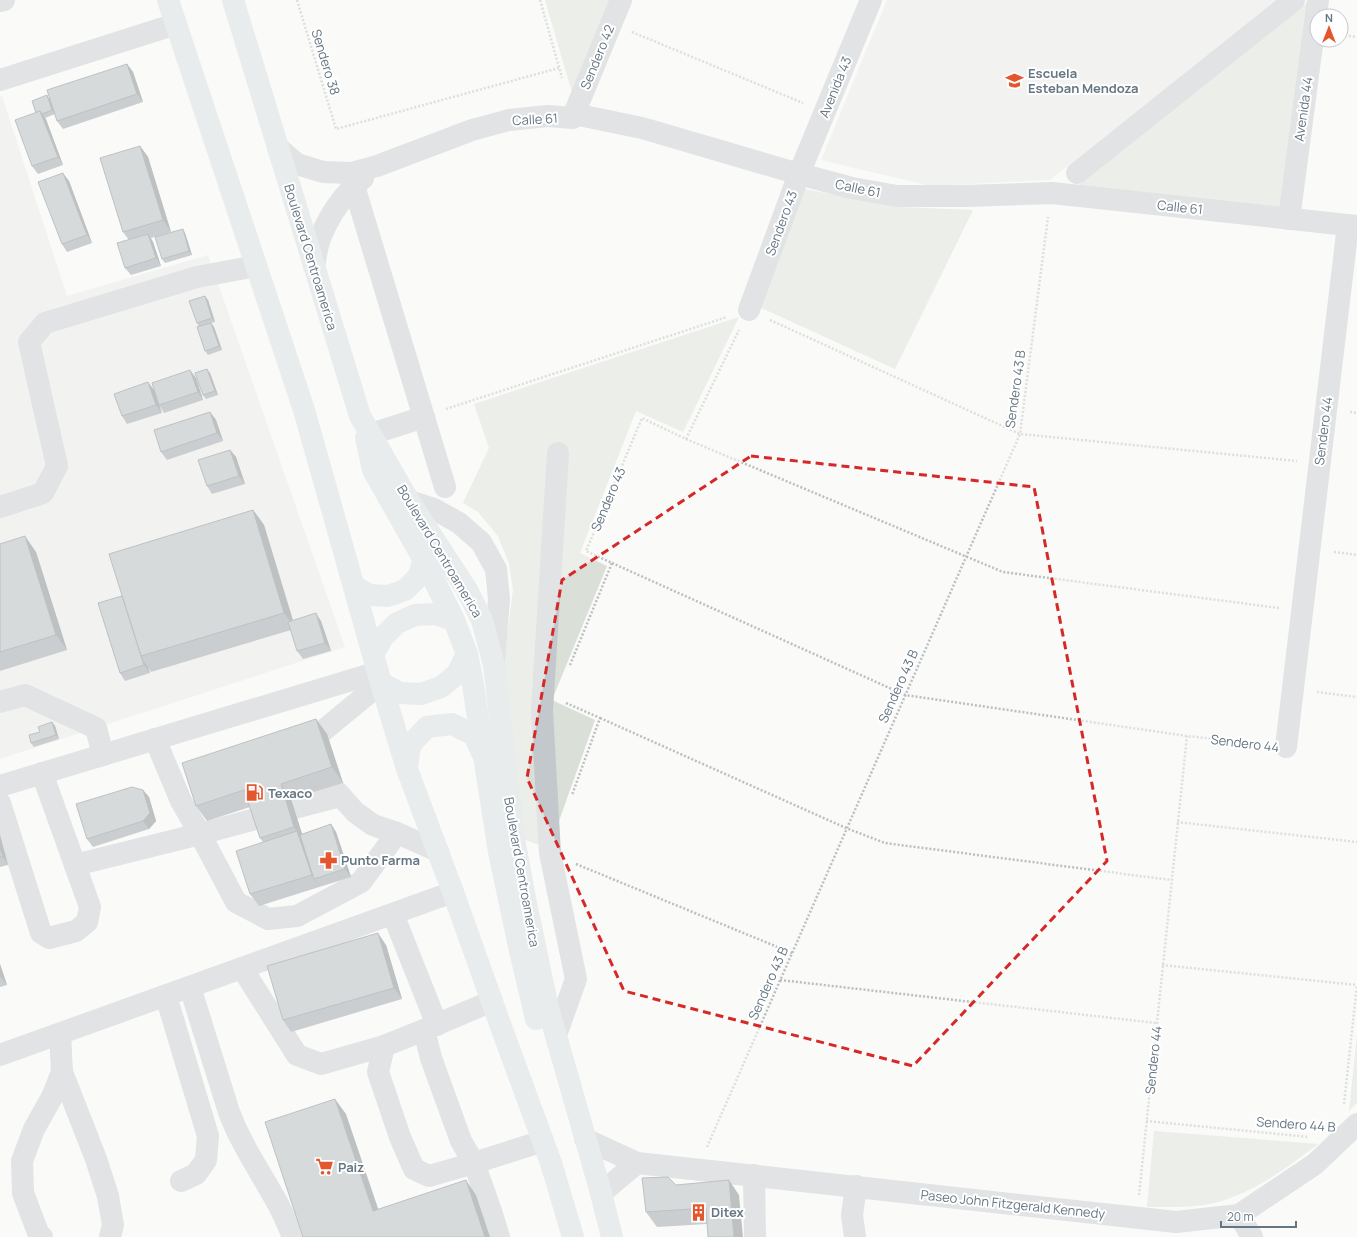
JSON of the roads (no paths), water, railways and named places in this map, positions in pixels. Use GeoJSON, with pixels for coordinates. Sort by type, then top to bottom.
{"type":"FeatureCollection","features":[{"type":"Feature","properties":{"kind":"main road"},"geometry":{"type":"LineString","coordinates":[[168,0],[304,410],[377,670],[407,769],[551,1163],[573,1237]]}},
{"type":"Feature","properties":{"kind":"main road","name":"Boulevard Centroamerica"},"geometry":{"type":"LineString","coordinates":[[233,0],[360,416],[409,501],[467,590],[482,620],[494,665],[514,839],[548,1008],[601,1193],[612,1237]]}},
{"type":"Feature","properties":{"kind":"main road"},"geometry":{"type":"LineString","coordinates":[[360,416],[373,470],[424,560],[454,620],[467,654],[499,852],[535,1017],[569,1118],[592,1162]]}},
{"type":"Feature","properties":{"kind":"main road"},"geometry":{"type":"LineString","coordinates":[[354,586],[370,595],[388,596],[405,590],[418,577],[424,560]]}},
{"type":"Feature","properties":{"kind":"main road"},"geometry":{"type":"LineString","coordinates":[[377,670],[382,637],[397,623],[415,616],[435,614],[454,620]]}},
{"type":"Feature","properties":{"kind":"main road"},"geometry":{"type":"LineString","coordinates":[[377,670],[400,693],[421,694],[441,687],[457,674],[467,654]]}},
{"type":"Feature","properties":{"kind":"main road"},"geometry":{"type":"LineString","coordinates":[[407,769],[410,745],[427,727],[452,724],[474,735],[484,758]]}},
{"type":"Feature","properties":{"kind":"street"},"geometry":{"type":"LineString","coordinates":[[0,1],[4,0]]}},
{"type":"Feature","properties":{"kind":"street","name":"Sendero 42"},"geometry":{"type":"LineString","coordinates":[[574,114],[621,0]]}},
{"type":"Feature","properties":{"kind":"street","name":"Avenida 43"},"geometry":{"type":"LineString","coordinates":[[799,174],[871,0]]}},
{"type":"Feature","properties":{"kind":"street"},"geometry":{"type":"LineString","coordinates":[[1077,173],[1294,0]]}},
{"type":"Feature","properties":{"kind":"street","name":"Avenida 44"},"geometry":{"type":"LineString","coordinates":[[1289,219],[1318,0]]}},
{"type":"Feature","properties":{"kind":"street"},"geometry":{"type":"LineString","coordinates":[[0,80],[176,24]]}},
{"type":"Feature","properties":{"kind":"street","name":"Calle 61"},"geometry":{"type":"LineString","coordinates":[[278,148],[297,164],[323,172],[350,173],[377,166],[472,130],[509,120],[548,116],[573,118],[574,114],[642,128],[852,188],[897,196],[964,196],[1052,193],[1353,225]]}},
{"type":"Feature","properties":{"kind":"street","name":"Calle 61"},"geometry":{"type":"LineString","coordinates":[[314,266],[321,237],[334,210],[354,186],[377,166]]}},
{"type":"Feature","properties":{"kind":"street","name":"Sendero 43"},"geometry":{"type":"LineString","coordinates":[[749,310],[799,174]]}},
{"type":"Feature","properties":{"kind":"street"},"geometry":{"type":"LineString","coordinates":[[354,186],[445,486]]}},
{"type":"Feature","properties":{"kind":"street","name":"Sendero 44"},"geometry":{"type":"LineString","coordinates":[[1286,747],[1320,464],[1353,225]]}},
{"type":"Feature","properties":{"kind":"street"},"geometry":{"type":"LineString","coordinates":[[0,507],[42,493],[57,466],[29,342],[45,323],[197,277],[256,266]]}},
{"type":"Feature","properties":{"kind":"street"},"geometry":{"type":"LineString","coordinates":[[371,434],[424,417]]}},
{"type":"Feature","properties":{"kind":"street"},"geometry":{"type":"LineString","coordinates":[[556,1036],[576,979],[550,853],[542,711],[558,453]]}},
{"type":"Feature","properties":{"kind":"street"},"geometry":{"type":"LineString","coordinates":[[409,501],[434,509],[459,523],[481,542],[496,569],[499,599],[494,665]]}},
{"type":"Feature","properties":{"kind":"street"},"geometry":{"type":"LineString","coordinates":[[313,739],[377,670]]}},
{"type":"Feature","properties":{"kind":"street"},"geometry":{"type":"LineString","coordinates":[[0,786],[377,670]]}},
{"type":"Feature","properties":{"kind":"street"},"geometry":{"type":"LineString","coordinates":[[0,702],[25,695],[96,728],[103,755]]}},
{"type":"Feature","properties":{"kind":"street"},"geometry":{"type":"LineString","coordinates":[[155,739],[181,801],[236,902],[268,919],[297,916],[362,882],[397,833]]}},
{"type":"Feature","properties":{"kind":"street"},"geometry":{"type":"LineString","coordinates":[[0,803],[40,934],[49,938],[76,931],[88,922],[90,906],[42,773]]}},
{"type":"Feature","properties":{"kind":"street"},"geometry":{"type":"LineString","coordinates":[[294,808],[336,791],[355,812],[373,825],[397,833],[438,851]]}},
{"type":"Feature","properties":{"kind":"street"},"geometry":{"type":"LineString","coordinates":[[75,865],[259,818]]}},
{"type":"Feature","properties":{"kind":"street"},"geometry":{"type":"LineString","coordinates":[[0,1056],[453,892]]}},
{"type":"Feature","properties":{"kind":"street"},"geometry":{"type":"LineString","coordinates":[[393,914],[431,1028],[431,1058],[461,1141],[474,1163],[499,1237]]}},
{"type":"Feature","properties":{"kind":"street"},"geometry":{"type":"LineString","coordinates":[[242,968],[297,1055],[321,1064],[384,1046],[431,1028],[492,1001]]}},
{"type":"Feature","properties":{"kind":"street"},"geometry":{"type":"LineString","coordinates":[[190,987],[236,1131],[256,1168],[274,1196],[293,1237]]}},
{"type":"Feature","properties":{"kind":"street"},"geometry":{"type":"LineString","coordinates":[[166,996],[208,1136],[206,1160],[196,1174],[180,1181]]}},
{"type":"Feature","properties":{"kind":"street"},"geometry":{"type":"LineString","coordinates":[[60,1034],[62,1072],[96,1159],[108,1196],[113,1224],[110,1237]]}},
{"type":"Feature","properties":{"kind":"street"},"geometry":{"type":"LineString","coordinates":[[384,1046],[378,1072],[400,1137],[414,1169],[429,1176],[543,1141]]}},
{"type":"Feature","properties":{"kind":"street"},"geometry":{"type":"LineString","coordinates":[[42,1237],[39,1235],[23,1193],[22,1161],[34,1129],[52,1097],[62,1072]]}},
{"type":"Feature","properties":{"kind":"street","name":"Paseo John Fitzgerald Kennedy"},"geometry":{"type":"LineString","coordinates":[[585,1139],[638,1163],[1176,1222],[1238,1215],[1315,1164],[1357,1124]]}},
{"type":"Feature","properties":{"kind":"street"},"geometry":{"type":"LineString","coordinates":[[601,1193],[638,1163]]}},
{"type":"Feature","properties":{"kind":"street"},"geometry":{"type":"LineString","coordinates":[[754,1175],[755,1237]]}},
{"type":"Feature","properties":{"kind":"street"},"geometry":{"type":"LineString","coordinates":[[855,1237],[852,1215],[856,1186]]}},
{"type":"Feature","properties":{"kind":"street"},"geometry":{"type":"LineString","coordinates":[[1238,1215],[1252,1237]]}},
{"type":"Feature","properties":{"kind":"place","name":"Escuela Esteban Mendoza"},"geometry":{"type":"Point","coordinates":[1015,80]}},
{"type":"Feature","properties":{"kind":"place","name":"Texaco"},"geometry":{"type":"Point","coordinates":[255,793]}},
{"type":"Feature","properties":{"kind":"place","name":"Punto Farma"},"geometry":{"type":"Point","coordinates":[328,860]}},
{"type":"Feature","properties":{"kind":"place","name":"Paiz"},"geometry":{"type":"Point","coordinates":[325,1167]}},
{"type":"Feature","properties":{"kind":"place","name":"Ditex"},"geometry":{"type":"Point","coordinates":[698,1212]}}]}
